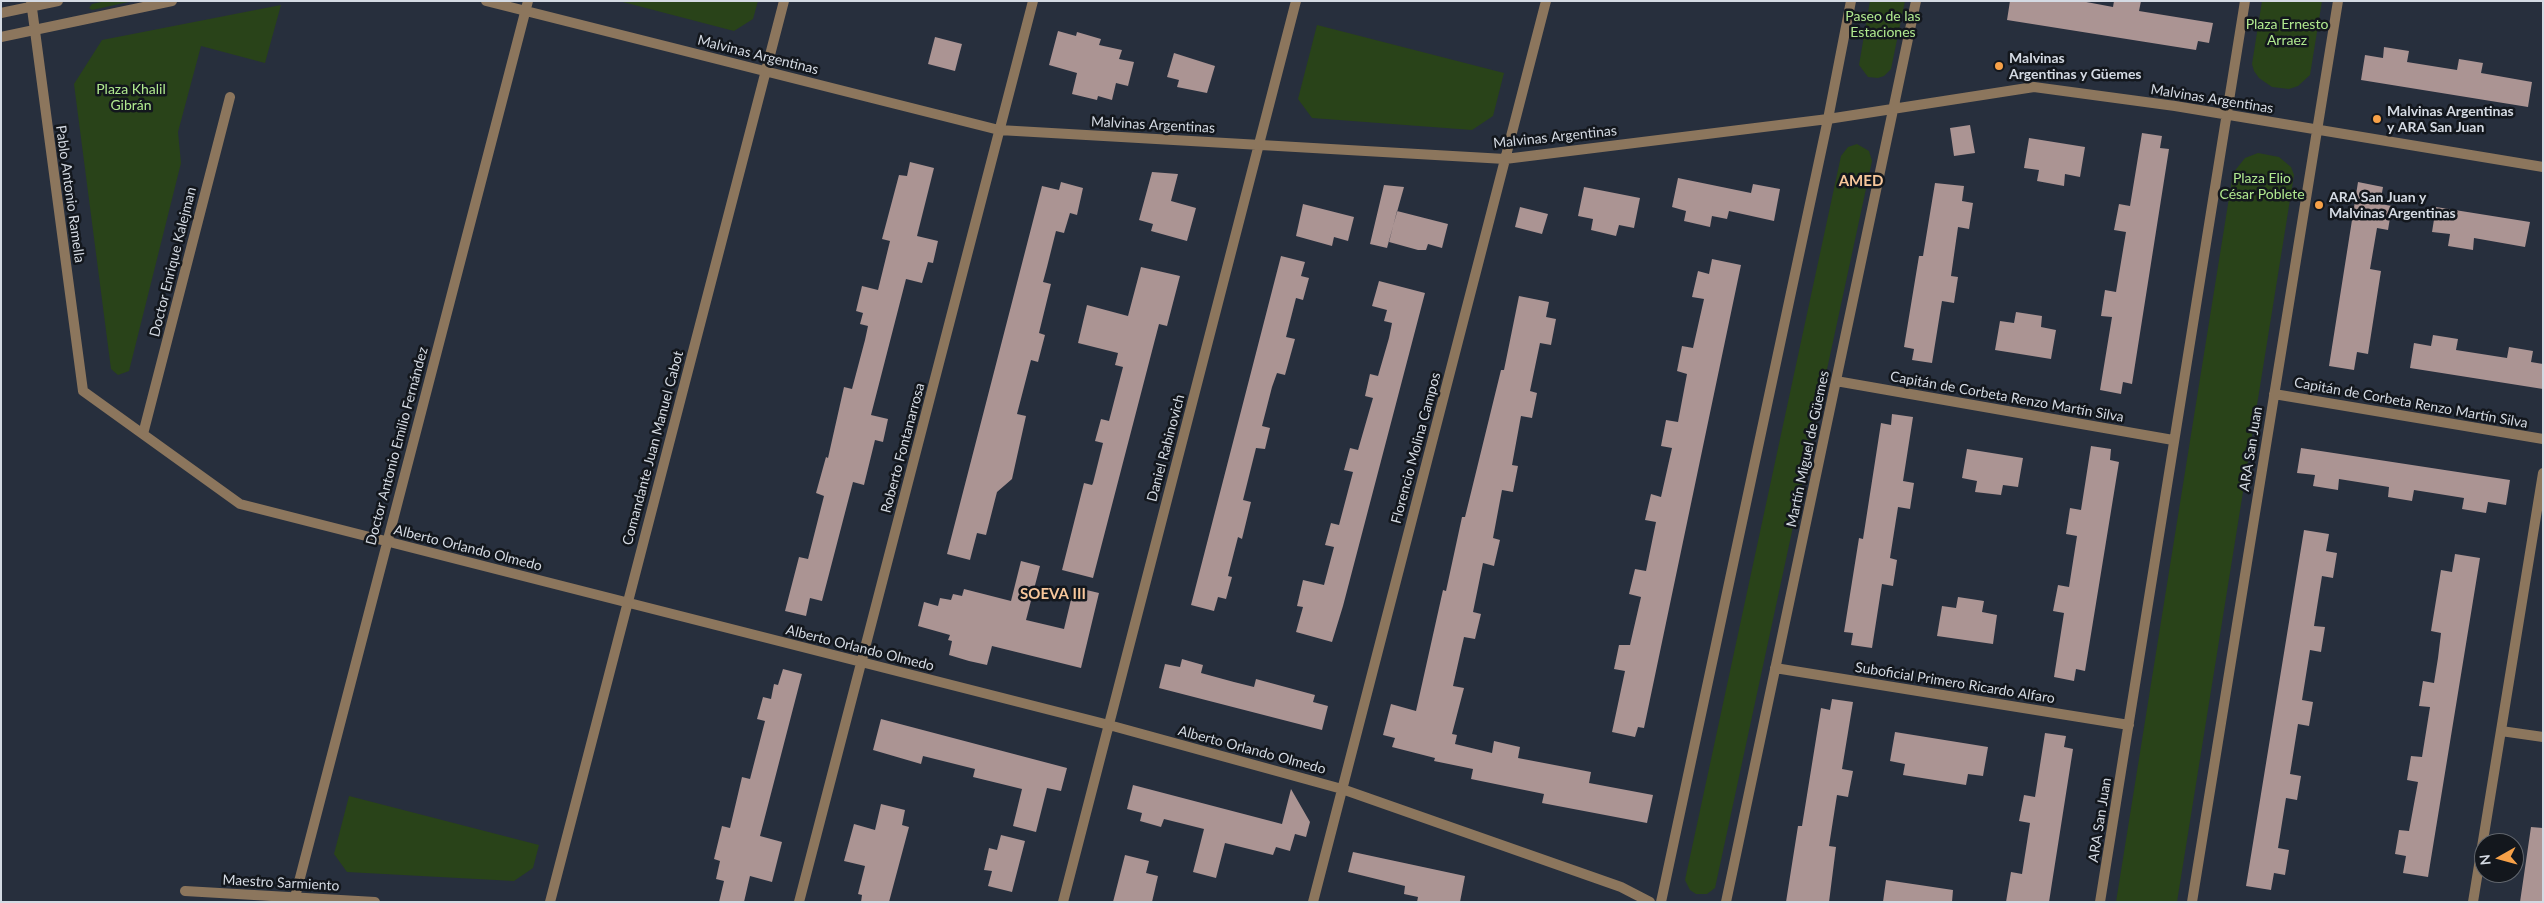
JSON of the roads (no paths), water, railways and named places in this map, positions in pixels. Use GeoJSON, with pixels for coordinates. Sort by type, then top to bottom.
{"type":"FeatureCollection","features":[{"type":"Feature","properties":{"kind":"street"},"geometry":{"type":"LineString","coordinates":[[1,13],[31,4],[58,1]]}},
{"type":"Feature","properties":{"kind":"street"},"geometry":{"type":"LineString","coordinates":[[1,37],[172,1]]}},
{"type":"Feature","properties":{"kind":"street","name":"Malvinas Argentinas"},"geometry":{"type":"LineString","coordinates":[[486,1],[527,6],[766,71],[999,130],[1505,159],[1828,119],[2034,87],[2227,114],[2543,167]]}},
{"type":"Feature","properties":{"kind":"street","name":"Comandante Juan Manuel Cabot"},"geometry":{"type":"LineString","coordinates":[[550,902],[784,1]]}},
{"type":"Feature","properties":{"kind":"street","name":"Roberto Fontanarrosa"},"geometry":{"type":"LineString","coordinates":[[799,902],[1033,1]]}},
{"type":"Feature","properties":{"kind":"street","name":"Daniel Rabinovich"},"geometry":{"type":"LineString","coordinates":[[1063,902],[1296,1]]}},
{"type":"Feature","properties":{"kind":"street","name":"Florencio Molina Campos"},"geometry":{"type":"LineString","coordinates":[[1313,902],[1546,1]]}},
{"type":"Feature","properties":{"kind":"street"},"geometry":{"type":"LineString","coordinates":[[1661,902],[1828,119],[1851,1]]}},
{"type":"Feature","properties":{"kind":"street","name":"Martín Miguel de Güemes"},"geometry":{"type":"LineString","coordinates":[[1726,902],[1916,1]]}},
{"type":"Feature","properties":{"kind":"street","name":"ARA San Juan"},"geometry":{"type":"LineString","coordinates":[[2100,902],[2245,1]]}},
{"type":"Feature","properties":{"kind":"street","name":"ARA San Juan"},"geometry":{"type":"LineString","coordinates":[[2192,902],[2338,1]]}},
{"type":"Feature","properties":{"kind":"street","name":"Pablo Antonio Ramella"},"geometry":{"type":"LineString","coordinates":[[31,4],[83,391]]}},
{"type":"Feature","properties":{"kind":"street","name":"Doctor Antonio Emilio Fernández"},"geometry":{"type":"LineString","coordinates":[[295,897],[527,6]]}},
{"type":"Feature","properties":{"kind":"street","name":"Doctor Enrique Kalejman"},"geometry":{"type":"LineString","coordinates":[[143,434],[230,97]]}},
{"type":"Feature","properties":{"kind":"street","name":"Capitán de Corbeta Renzo Martín Silva"},"geometry":{"type":"LineString","coordinates":[[1836,381],[2173,440]]}},
{"type":"Feature","properties":{"kind":"street","name":"Alberto Orlando Olmedo"},"geometry":{"type":"LineString","coordinates":[[83,391],[240,504],[1109,726],[1342,789],[1621,887],[1650,902]]}},
{"type":"Feature","properties":{"kind":"street","name":"Capitán de Corbeta Renzo Martín Silva"},"geometry":{"type":"LineString","coordinates":[[2274,394],[2543,439]]}},
{"type":"Feature","properties":{"kind":"street"},"geometry":{"type":"LineString","coordinates":[[2473,902],[2543,473]]}},
{"type":"Feature","properties":{"kind":"street","name":"Suboficial Primero Ricardo Alfaro"},"geometry":{"type":"LineString","coordinates":[[1775,668],[2129,725]]}},
{"type":"Feature","properties":{"kind":"street"},"geometry":{"type":"LineString","coordinates":[[2501,731],[2543,737]]}},
{"type":"Feature","properties":{"kind":"street","name":"Maestro Sarmiento"},"geometry":{"type":"LineString","coordinates":[[185,891],[375,902]]}},
{"type":"Feature","properties":{"kind":"place","name":"Malvinas Argentinas y Güemes"},"geometry":{"type":"Point","coordinates":[1999,66]}},
{"type":"Feature","properties":{"kind":"place","name":"Malvinas Argentinas y ARA San Juan"},"geometry":{"type":"Point","coordinates":[2377,119]}},
{"type":"Feature","properties":{"kind":"place","name":"ARA San Juan y Malvinas Argentinas"},"geometry":{"type":"Point","coordinates":[2319,205]}},
{"type":"Feature","properties":{"kind":"district","name":"AMED"},"geometry":{"type":"Point","coordinates":[1861,181]}},
{"type":"Feature","properties":{"kind":"district","name":"SOEVA III"},"geometry":{"type":"Point","coordinates":[1053,594]}},
{"type":"Feature","properties":{"kind":"park label","name":"Paseo de las Estaciones"},"geometry":{"type":"Point","coordinates":[1883,24]}},
{"type":"Feature","properties":{"kind":"park label","name":"Plaza Ernesto Arraez"},"geometry":{"type":"Point","coordinates":[2287,32]}},
{"type":"Feature","properties":{"kind":"park label","name":"Plaza Khalil Gibrán"},"geometry":{"type":"Point","coordinates":[131,98]}},
{"type":"Feature","properties":{"kind":"park label","name":"Plaza Elio César Poblete"},"geometry":{"type":"Point","coordinates":[2262,186]}}]}
